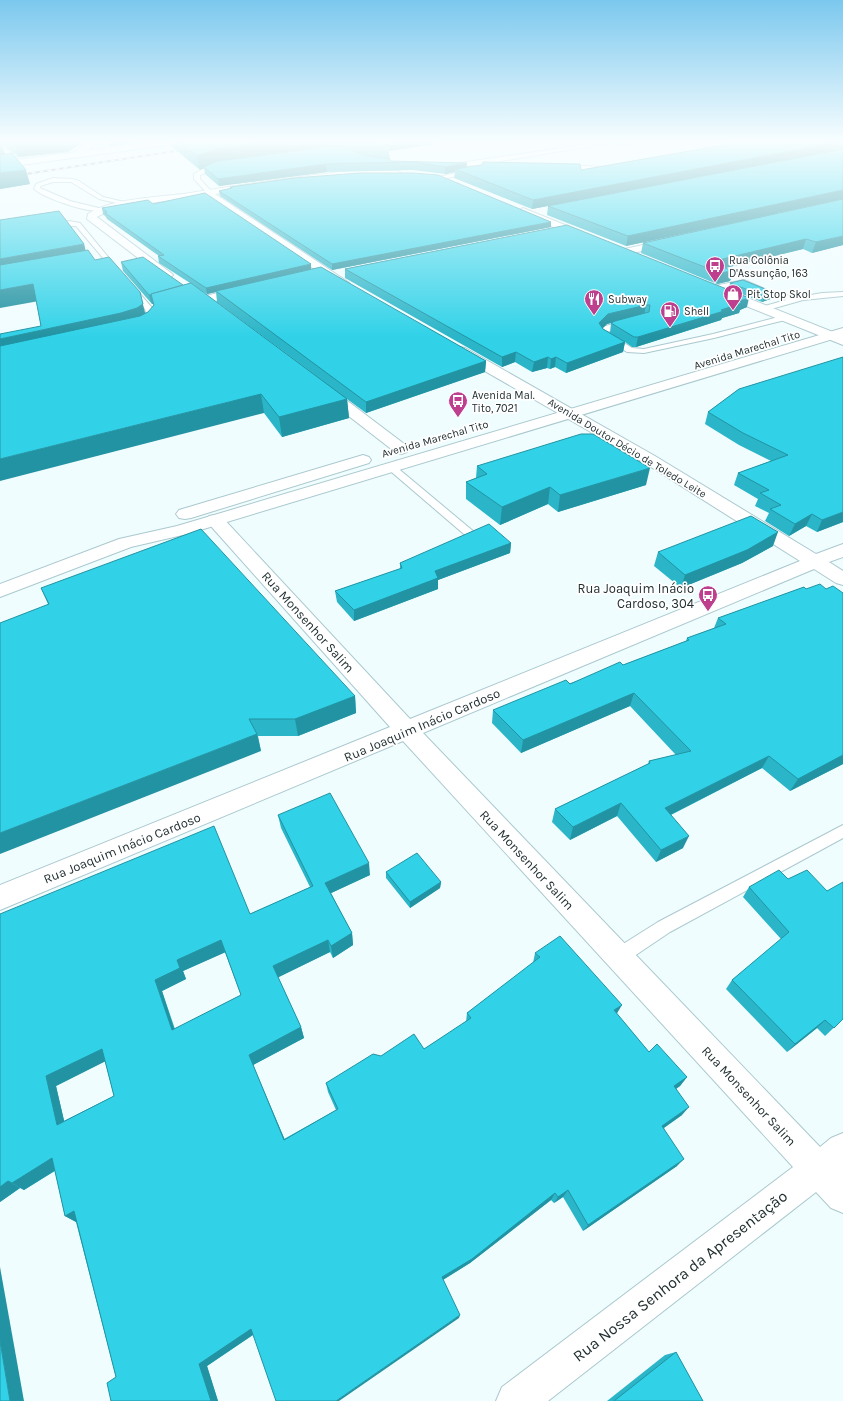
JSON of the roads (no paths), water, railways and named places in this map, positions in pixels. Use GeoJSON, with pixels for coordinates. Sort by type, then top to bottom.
{"type":"FeatureCollection","features":[{"type":"Feature","properties":{"kind":"street"},"geometry":{"type":"LineString","coordinates":[[123,205],[101,210],[95,213],[92,216],[92,219],[176,281]]}},
{"type":"Feature","properties":{"kind":"street"},"geometry":{"type":"LineString","coordinates":[[224,205],[327,274],[358,292]]}},
{"type":"Feature","properties":{"kind":"street"},"geometry":{"type":"LineString","coordinates":[[517,208],[598,242]]}},
{"type":"Feature","properties":{"kind":"street"},"geometry":{"type":"LineString","coordinates":[[531,214],[546,211]]}},
{"type":"Feature","properties":{"kind":"street"},"geometry":{"type":"LineString","coordinates":[[549,232],[565,228]]}},
{"type":"Feature","properties":{"kind":"street"},"geometry":{"type":"LineString","coordinates":[[624,252],[682,240]]}},
{"type":"Feature","properties":{"kind":"street"},"geometry":{"type":"LineString","coordinates":[[611,247],[638,258]]}},
{"type":"Feature","properties":{"kind":"street"},"geometry":{"type":"LineString","coordinates":[[310,276],[346,273]]}},
{"type":"Feature","properties":{"kind":"street"},"geometry":{"type":"LineString","coordinates":[[710,287],[764,309],[783,313],[843,341]]}},
{"type":"Feature","properties":{"kind":"street"},"geometry":{"type":"LineString","coordinates":[[205,300],[257,288]]}},
{"type":"Feature","properties":{"kind":"street"},"geometry":{"type":"LineString","coordinates":[[194,293],[218,309]]}},
{"type":"Feature","properties":{"kind":"street","name":"Avenida Marechal Tito"},"geometry":{"type":"LineString","coordinates":[[0,591],[125,543],[182,530],[346,481],[562,409],[843,320]]}},
{"type":"Feature","properties":{"kind":"street","name":"Avenida Marechal Tito"},"geometry":{"type":"LineString","coordinates":[[125,543],[160,523],[250,493],[401,449],[562,409],[843,332]]}},
{"type":"Feature","properties":{"kind":"street","name":"Avenida Doutor Décio de Toledo Leite"},"geometry":{"type":"LineString","coordinates":[[453,346],[649,459],[843,579]]}},
{"type":"Feature","properties":{"kind":"street"},"geometry":{"type":"LineString","coordinates":[[312,381],[401,449]]}},
{"type":"Feature","properties":{"kind":"street"},"geometry":{"type":"LineString","coordinates":[[333,469],[346,481]]}},
{"type":"Feature","properties":{"kind":"street","name":"Rua Monsenhor Salim"},"geometry":{"type":"LineString","coordinates":[[215,520],[407,731],[618,957],[830,1160],[843,1196]]}},
{"type":"Feature","properties":{"kind":"street","name":"Rua Joaquim Inácio Cardoso"},"geometry":{"type":"LineString","coordinates":[[0,898],[843,550]]}},
{"type":"Feature","properties":{"kind":"street","name":"Rua Nossa Senhora da Apresentação"},"geometry":{"type":"LineString","coordinates":[[516,1401],[830,1160]]}},
{"type":"Feature","properties":{"kind":"lane"},"geometry":{"type":"LineString","coordinates":[[77,205],[101,210]]}},
{"type":"Feature","properties":{"kind":"lane"},"geometry":{"type":"LineString","coordinates":[[43,226],[64,223],[78,224],[119,274]]}},
{"type":"Feature","properties":{"kind":"lane"},"geometry":{"type":"LineString","coordinates":[[100,261],[107,260]]}},
{"type":"Feature","properties":{"kind":"lane"},"geometry":{"type":"LineString","coordinates":[[710,287],[744,282],[765,292],[779,294],[793,300]]}},
{"type":"Feature","properties":{"kind":"lane"},"geometry":{"type":"LineString","coordinates":[[128,283],[153,308],[153,322],[151,326],[145,329]]}},
{"type":"Feature","properties":{"kind":"lane"},"geometry":{"type":"LineString","coordinates":[[805,287],[820,294]]}},
{"type":"Feature","properties":{"kind":"lane"},"geometry":{"type":"LineString","coordinates":[[764,309],[820,294],[843,294]]}},
{"type":"Feature","properties":{"kind":"lane"},"geometry":{"type":"LineString","coordinates":[[800,307],[843,294]]}},
{"type":"Feature","properties":{"kind":"lane"},"geometry":{"type":"LineString","coordinates":[[637,320],[610,327],[603,332],[630,350],[644,352],[714,336],[783,313]]}},
{"type":"Feature","properties":{"kind":"lane"},"geometry":{"type":"LineString","coordinates":[[391,467],[469,533]]}},
{"type":"Feature","properties":{"kind":"lane"},"geometry":{"type":"LineString","coordinates":[[618,957],[664,927],[843,831]]}},
{"type":"Feature","properties":{"kind":"place","name":"Rua Colônia D'Assunção, 163"},"geometry":{"type":"Point","coordinates":[715,283]}},
{"type":"Feature","properties":{"kind":"place","name":"Pit Stop Skol"},"geometry":{"type":"Point","coordinates":[733,311]}},
{"type":"Feature","properties":{"kind":"place","name":"Subway"},"geometry":{"type":"Point","coordinates":[594,316]}},
{"type":"Feature","properties":{"kind":"place","name":"Shell"},"geometry":{"type":"Point","coordinates":[670,328]}},
{"type":"Feature","properties":{"kind":"place","name":"Avenida Mal. Tito, 7021"},"geometry":{"type":"Point","coordinates":[458,418]}},
{"type":"Feature","properties":{"kind":"place","name":"Rua Joaquim Inácio Cardoso, 304"},"geometry":{"type":"Point","coordinates":[708,612]}}]}
